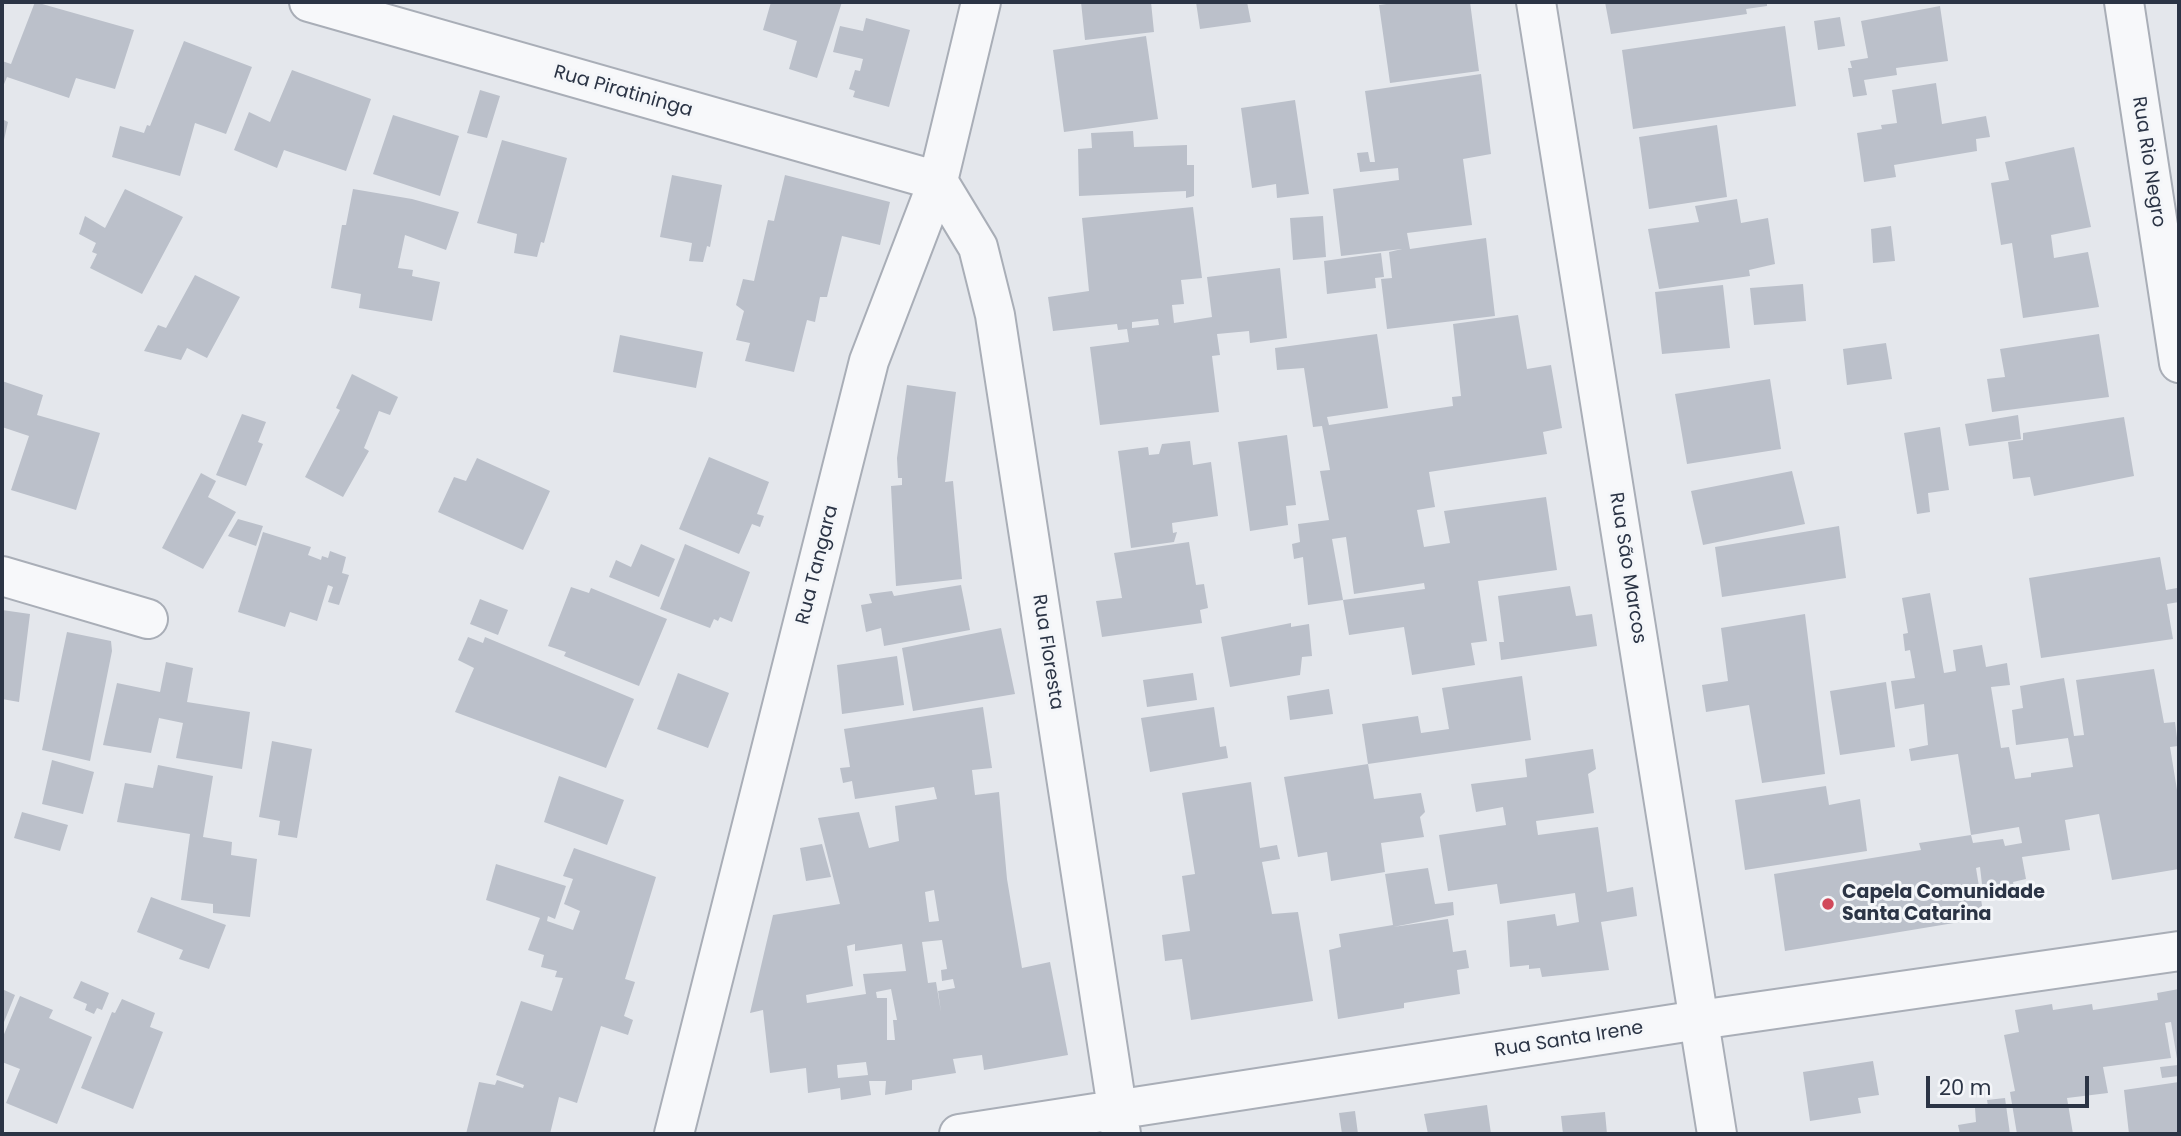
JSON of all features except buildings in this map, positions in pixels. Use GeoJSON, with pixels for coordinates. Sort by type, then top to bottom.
{"type":"FeatureCollection","features":[{"type":"Feature","properties":{"kind":"street","name":"Rua Piratininga"},"geometry":{"type":"LineString","coordinates":[[309,2],[937,181]]}},
{"type":"Feature","properties":{"kind":"street","name":"Rua Tangara"},"geometry":{"type":"LineString","coordinates":[[674,1134],[869,360],[937,181],[981,2]]}},
{"type":"Feature","properties":{"kind":"street","name":"Rua São Marcos"},"geometry":{"type":"LineString","coordinates":[[1536,2],[1717,1134]]}},
{"type":"Feature","properties":{"kind":"street","name":"Rua Rio Negro"},"geometry":{"type":"LineString","coordinates":[[2124,2],[2179,363]]}},
{"type":"Feature","properties":{"kind":"street","name":"Rua Floresta"},"geometry":{"type":"LineString","coordinates":[[937,181],[978,247],[995,315],[1119,1122]]}},
{"type":"Feature","properties":{"kind":"street"},"geometry":{"type":"LineString","coordinates":[[2,576],[148,619]]}},
{"type":"Feature","properties":{"kind":"street","name":"Rua Santa Irene"},"geometry":{"type":"LineString","coordinates":[[959,1134],[1119,1122],[1699,1020],[2179,951]]}},
{"type":"Feature","properties":{"kind":"place","name":"Capela Comunidade Santa Catarina"},"geometry":{"type":"Point","coordinates":[1828,904]}}]}
